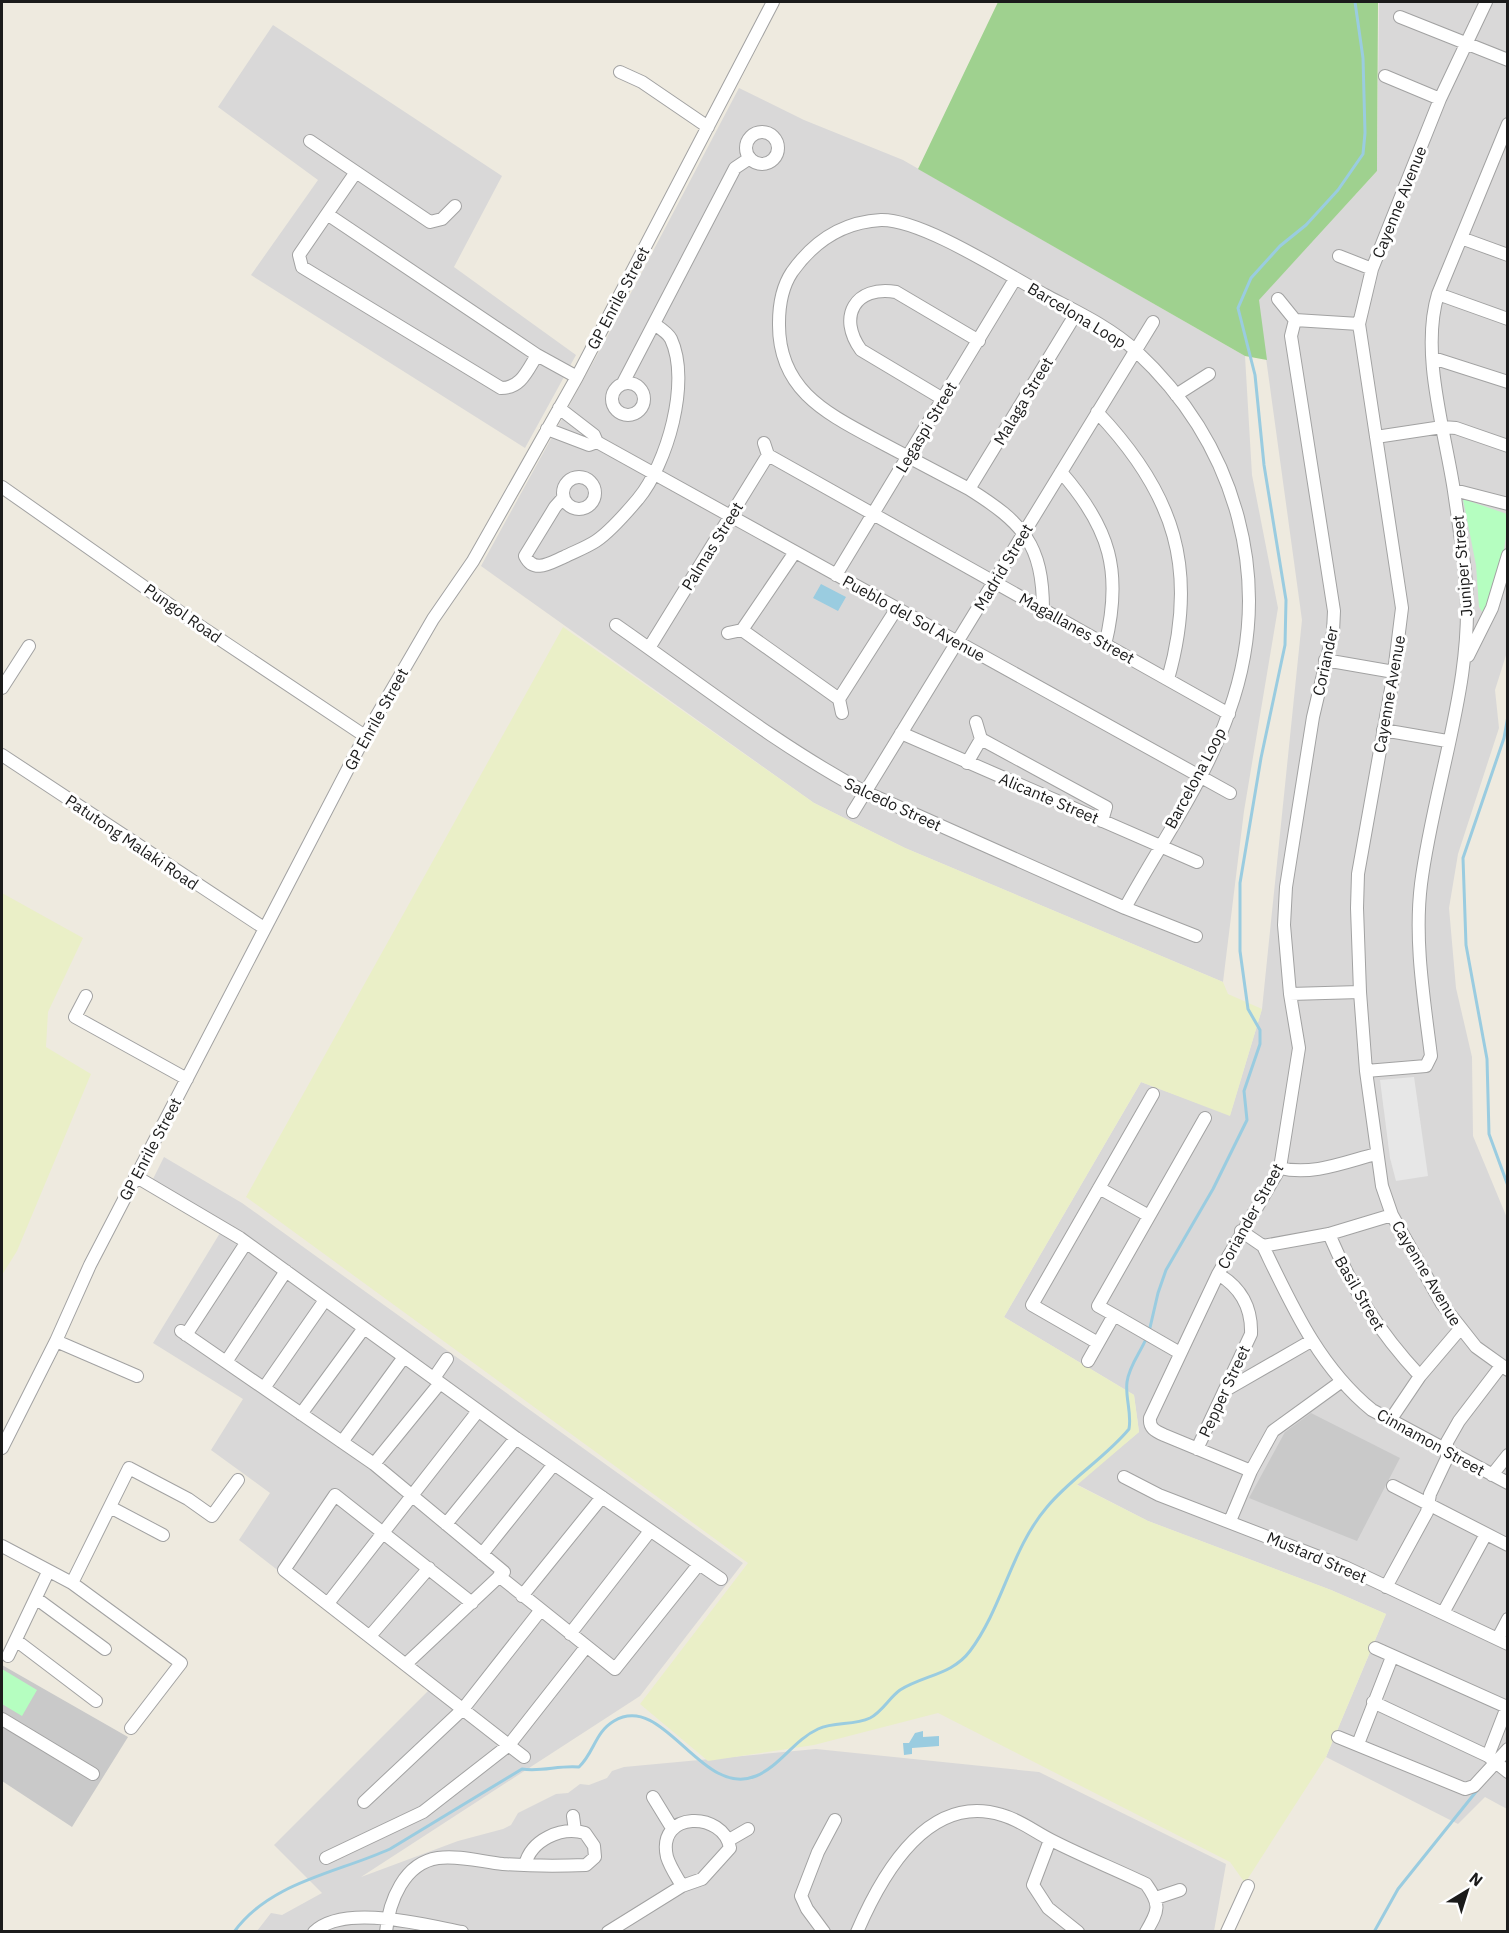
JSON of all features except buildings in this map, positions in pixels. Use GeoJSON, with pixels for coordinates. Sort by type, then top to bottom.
{"type":"FeatureCollection","features":[{"type":"Feature","properties":{"kind":"street","name":"GP Enrile Street"},"geometry":{"type":"LineString","coordinates":[[2,1448],[135,1176],[365,736],[433,619],[473,561],[577,377],[773,2]]}},
{"type":"Feature","properties":{"kind":"street","name":"Cayenne Avenue"},"geometry":{"type":"LineString","coordinates":[[1486,2],[1440,99],[1372,269],[1359,324],[1400,583],[1401,616],[1394,672],[1358,874],[1357,908],[1365,1071],[1376,1154],[1392,1215],[1436,1294],[1460,1329],[1476,1347],[1504,1368]]}},
{"type":"Feature","properties":{"kind":"street"},"geometry":{"type":"LineString","coordinates":[[1400,17],[1508,60]]}},
{"type":"Feature","properties":{"kind":"street"},"geometry":{"type":"LineString","coordinates":[[620,72],[642,82],[708,127]]}},
{"type":"Feature","properties":{"kind":"street"},"geometry":{"type":"LineString","coordinates":[[1385,76],[1440,99]]}},
{"type":"Feature","properties":{"kind":"street","name":"Juniper Street"},"geometry":{"type":"LineString","coordinates":[[1365,1071],[1418,1067],[1430,1062],[1420,970],[1421,885],[1447,741],[1466,660],[1468,603],[1454,490],[1442,427],[1431,322],[1438,294],[1506,130]]}},
{"type":"Feature","properties":{"kind":"street"},"geometry":{"type":"LineString","coordinates":[[310,141],[430,222],[442,219],[455,206]]}},
{"type":"Feature","properties":{"kind":"street"},"geometry":{"type":"LineString","coordinates":[[623,383],[735,168],[750,158]]}},
{"type":"Feature","properties":{"kind":"street"},"geometry":{"type":"LineString","coordinates":[[356,172],[299,255],[302,267],[501,388],[512,388],[521,381],[537,355]]}},
{"type":"Feature","properties":{"kind":"street"},"geometry":{"type":"LineString","coordinates":[[327,214],[537,355],[577,377]]}},
{"type":"Feature","properties":{"kind":"street","name":"Barcelona Loop"},"geometry":{"type":"LineString","coordinates":[[1024,531],[969,489],[827,414],[804,394],[787,369],[778,339],[779,306],[788,279],[807,252],[826,236],[852,224],[884,220],[916,226],[1077,312],[1135,350],[1176,395],[1212,448],[1234,499],[1247,550],[1250,609],[1244,662],[1229,714],[1199,776],[1125,908]]}},
{"type":"Feature","properties":{"kind":"street"},"geometry":{"type":"LineString","coordinates":[[1461,238],[1508,255]]}},
{"type":"Feature","properties":{"kind":"street"},"geometry":{"type":"LineString","coordinates":[[1340,256],[1372,269]]}},
{"type":"Feature","properties":{"kind":"street","name":"Legaspi Street"},"geometry":{"type":"LineString","coordinates":[[836,575],[1015,279]]}},
{"type":"Feature","properties":{"kind":"street"},"geometry":{"type":"LineString","coordinates":[[943,399],[861,350],[852,338],[849,321],[852,309],[870,293],[882,290],[896,292],[979,340]]}},
{"type":"Feature","properties":{"kind":"street"},"geometry":{"type":"LineString","coordinates":[[1438,294],[1508,319]]}},
{"type":"Feature","properties":{"kind":"street"},"geometry":{"type":"LineString","coordinates":[[1278,299],[1295,320],[1359,324]]}},
{"type":"Feature","properties":{"kind":"street","name":"Malaga Street"},"geometry":{"type":"LineString","coordinates":[[969,489],[1077,312]]}},
{"type":"Feature","properties":{"kind":"street","name":"Coriander"},"geometry":{"type":"LineString","coordinates":[[1290,994],[1284,925],[1286,887],[1325,660],[1333,632],[1332,590],[1291,336],[1295,320]]}},
{"type":"Feature","properties":{"kind":"street","name":"Madrid Street"},"geometry":{"type":"LineString","coordinates":[[853,812],[1153,321]]}},
{"type":"Feature","properties":{"kind":"street"},"geometry":{"type":"LineString","coordinates":[[563,498],[525,556],[535,567],[546,565],[597,540],[638,499],[655,474],[672,427],[677,384],[675,351],[670,336],[654,324]]}},
{"type":"Feature","properties":{"kind":"street"},"geometry":{"type":"LineString","coordinates":[[1433,358],[1508,382]]}},
{"type":"Feature","properties":{"kind":"street"},"geometry":{"type":"LineString","coordinates":[[1176,395],[1209,374]]}},
{"type":"Feature","properties":{"kind":"street","name":"Pueblo del Sol Avenue"},"geometry":{"type":"LineString","coordinates":[[559,408],[594,435],[597,442],[1230,793]]}},
{"type":"Feature","properties":{"kind":"street"},"geometry":{"type":"LineString","coordinates":[[1097,412],[1121,438],[1147,473],[1167,513],[1178,555],[1182,598],[1178,642],[1168,680]]}},
{"type":"Feature","properties":{"kind":"street"},"geometry":{"type":"LineString","coordinates":[[1376,437],[1442,427],[1456,428],[1508,446]]}},
{"type":"Feature","properties":{"kind":"street","name":"Pueblo del Sol Avenue"},"geometry":{"type":"LineString","coordinates":[[547,429],[589,445],[597,442]]}},
{"type":"Feature","properties":{"kind":"street","name":"Magallanes Street"},"geometry":{"type":"LineString","coordinates":[[766,449],[873,515],[1229,714]]}},
{"type":"Feature","properties":{"kind":"street","name":"Palmas Street"},"geometry":{"type":"LineString","coordinates":[[649,648],[731,516],[766,449]]}},
{"type":"Feature","properties":{"kind":"street"},"geometry":{"type":"LineString","coordinates":[[1061,472],[1082,496],[1102,531],[1113,570],[1114,610],[1105,645]]}},
{"type":"Feature","properties":{"kind":"street","name":"Pungol Road"},"geometry":{"type":"LineString","coordinates":[[2,487],[197,624],[365,736]]}},
{"type":"Feature","properties":{"kind":"street"},"geometry":{"type":"LineString","coordinates":[[1454,490],[1508,504]]}},
{"type":"Feature","properties":{"kind":"street"},"geometry":{"type":"LineString","coordinates":[[1024,531],[1037,559],[1043,610]]}},
{"type":"Feature","properties":{"kind":"street"},"geometry":{"type":"LineString","coordinates":[[728,633],[742,630],[795,552]]}},
{"type":"Feature","properties":{"kind":"street"},"geometry":{"type":"LineString","coordinates":[[1466,660],[1492,608],[1508,555]]}},
{"type":"Feature","properties":{"kind":"street"},"geometry":{"type":"LineString","coordinates":[[839,699],[897,608]]}},
{"type":"Feature","properties":{"kind":"street","name":"Salcedo Street"},"geometry":{"type":"LineString","coordinates":[[616,625],[779,741],[865,792],[1125,908],[1196,936]]}},
{"type":"Feature","properties":{"kind":"street"},"geometry":{"type":"LineString","coordinates":[[742,630],[839,699],[842,713]]}},
{"type":"Feature","properties":{"kind":"street"},"geometry":{"type":"LineString","coordinates":[[2,688],[29,646]]}},
{"type":"Feature","properties":{"kind":"street"},"geometry":{"type":"LineString","coordinates":[[1325,660],[1394,672]]}},
{"type":"Feature","properties":{"kind":"street"},"geometry":{"type":"LineString","coordinates":[[976,722],[981,739],[1106,807],[1102,821]]}},
{"type":"Feature","properties":{"kind":"street"},"geometry":{"type":"LineString","coordinates":[[1383,730],[1447,741]]}},
{"type":"Feature","properties":{"kind":"street","name":"Alicante Street"},"geometry":{"type":"LineString","coordinates":[[901,733],[1197,861]]}},
{"type":"Feature","properties":{"kind":"street"},"geometry":{"type":"LineString","coordinates":[[967,763],[981,739]]}},
{"type":"Feature","properties":{"kind":"street","name":"Patutong Malaki Road"},"geometry":{"type":"LineString","coordinates":[[2,754],[264,928]]}},
{"type":"Feature","properties":{"kind":"street"},"geometry":{"type":"LineString","coordinates":[[1290,994],[1360,992]]}},
{"type":"Feature","properties":{"kind":"street","name":"Coriander Street"},"geometry":{"type":"LineString","coordinates":[[1197,1449],[1164,1435],[1150,1424],[1150,1418],[1240,1231],[1280,1168],[1299,1048],[1290,994]]}},
{"type":"Feature","properties":{"kind":"street"},"geometry":{"type":"LineString","coordinates":[[86,996],[75,1017],[187,1079]]}},
{"type":"Feature","properties":{"kind":"street"},"geometry":{"type":"LineString","coordinates":[[1098,1343],[1032,1305],[1153,1094]]}},
{"type":"Feature","properties":{"kind":"street"},"geometry":{"type":"LineString","coordinates":[[1180,1353],[1098,1306],[1204,1118]]}},
{"type":"Feature","properties":{"kind":"street"},"geometry":{"type":"LineString","coordinates":[[1280,1168],[1297,1172],[1309,1171],[1376,1154]]}},
{"type":"Feature","properties":{"kind":"street"},"geometry":{"type":"LineString","coordinates":[[135,1176],[246,1243],[516,1438],[721,1579]]}},
{"type":"Feature","properties":{"kind":"street"},"geometry":{"type":"LineString","coordinates":[[1099,1188],[1149,1216]]}},
{"type":"Feature","properties":{"kind":"street"},"geometry":{"type":"LineString","coordinates":[[1240,1231],[1263,1246],[1329,1234],[1392,1215]]}},
{"type":"Feature","properties":{"kind":"street","name":"Basil Street"},"geometry":{"type":"LineString","coordinates":[[1329,1234],[1366,1311],[1391,1345],[1420,1376]]}},
{"type":"Feature","properties":{"kind":"street"},"geometry":{"type":"LineString","coordinates":[[246,1243],[184,1333],[374,1464],[504,1572],[406,1664]]}},
{"type":"Feature","properties":{"kind":"street","name":"Cinnamon Street"},"geometry":{"type":"LineString","coordinates":[[1263,1246],[1311,1341],[1342,1381],[1372,1410],[1508,1483]]}},
{"type":"Feature","properties":{"kind":"street"},"geometry":{"type":"LineString","coordinates":[[226,1362],[286,1271]]}},
{"type":"Feature","properties":{"kind":"street","name":"Pepper Street"},"geometry":{"type":"LineString","coordinates":[[1197,1449],[1251,1334],[1242,1295],[1218,1274]]}},
{"type":"Feature","properties":{"kind":"street"},"geometry":{"type":"LineString","coordinates":[[264,1388],[325,1300]]}},
{"type":"Feature","properties":{"kind":"street"},"geometry":{"type":"LineString","coordinates":[[1088,1361],[1114,1316]]}},
{"type":"Feature","properties":{"kind":"street"},"geometry":{"type":"LineString","coordinates":[[301,1414],[364,1328]]}},
{"type":"Feature","properties":{"kind":"street"},"geometry":{"type":"LineString","coordinates":[[1391,1419],[1420,1376],[1460,1329]]}},
{"type":"Feature","properties":{"kind":"street"},"geometry":{"type":"LineString","coordinates":[[56,1341],[137,1376]]}},
{"type":"Feature","properties":{"kind":"street"},"geometry":{"type":"LineString","coordinates":[[1224,1390],[1311,1341]]}},
{"type":"Feature","properties":{"kind":"street"},"geometry":{"type":"LineString","coordinates":[[342,1442],[404,1357]]}},
{"type":"Feature","properties":{"kind":"street"},"geometry":{"type":"LineString","coordinates":[[374,1464],[437,1381],[447,1359]]}},
{"type":"Feature","properties":{"kind":"street"},"geometry":{"type":"LineString","coordinates":[[1386,1587],[1427,1512],[1427,1503],[1447,1458],[1447,1442],[1459,1421],[1504,1368]]}},
{"type":"Feature","properties":{"kind":"street"},"geometry":{"type":"LineString","coordinates":[[1230,1521],[1251,1471],[1273,1431],[1342,1381]]}},
{"type":"Feature","properties":{"kind":"street"},"geometry":{"type":"LineString","coordinates":[[329,1602],[478,1411]]}},
{"type":"Feature","properties":{"kind":"street"},"geometry":{"type":"LineString","coordinates":[[446,1524],[516,1438]]}},
{"type":"Feature","properties":{"kind":"street"},"geometry":{"type":"LineString","coordinates":[[1197,1449],[1251,1471]]}},
{"type":"Feature","properties":{"kind":"street"},"geometry":{"type":"LineString","coordinates":[[1492,1475],[1508,1455]]}},
{"type":"Feature","properties":{"kind":"street"},"geometry":{"type":"LineString","coordinates":[[482,1554],[554,1464]]}},
{"type":"Feature","properties":{"kind":"street"},"geometry":{"type":"LineString","coordinates":[[72,1583],[129,1468],[188,1499],[212,1516],[238,1480]]}},
{"type":"Feature","properties":{"kind":"street","name":"Mustard Street"},"geometry":{"type":"LineString","coordinates":[[1124,1477],[1159,1495],[1345,1567],[1502,1641]]}},
{"type":"Feature","properties":{"kind":"street"},"geometry":{"type":"LineString","coordinates":[[1393,1486],[1508,1545]]}},
{"type":"Feature","properties":{"kind":"street"},"geometry":{"type":"LineString","coordinates":[[472,1603],[335,1495],[284,1570],[329,1602],[524,1757]]}},
{"type":"Feature","properties":{"kind":"street"},"geometry":{"type":"LineString","coordinates":[[522,1596],[602,1497]]}},
{"type":"Feature","properties":{"kind":"street"},"geometry":{"type":"LineString","coordinates":[[110,1507],[163,1535]]}},
{"type":"Feature","properties":{"kind":"street"},"geometry":{"type":"LineString","coordinates":[[570,1634],[650,1531]]}},
{"type":"Feature","properties":{"kind":"street"},"geometry":{"type":"LineString","coordinates":[[1443,1613],[1486,1534]]}},
{"type":"Feature","properties":{"kind":"street"},"geometry":{"type":"LineString","coordinates":[[2,1546],[72,1583],[127,1621],[181,1663],[131,1728]]}},
{"type":"Feature","properties":{"kind":"street"},"geometry":{"type":"LineString","coordinates":[[499,1576],[615,1669],[699,1564]]}},
{"type":"Feature","properties":{"kind":"street"},"geometry":{"type":"LineString","coordinates":[[370,1636],[429,1568]]}},
{"type":"Feature","properties":{"kind":"street"},"geometry":{"type":"LineString","coordinates":[[8,1656],[48,1572]]}},
{"type":"Feature","properties":{"kind":"street"},"geometry":{"type":"LineString","coordinates":[[37,1599],[105,1649]]}},
{"type":"Feature","properties":{"kind":"street"},"geometry":{"type":"LineString","coordinates":[[364,1802],[463,1709],[540,1611]]}},
{"type":"Feature","properties":{"kind":"street"},"geometry":{"type":"LineString","coordinates":[[1502,1641],[1508,1619]]}},
{"type":"Feature","properties":{"kind":"street"},"geometry":{"type":"LineString","coordinates":[[17,1641],[96,1701]]}},
{"type":"Feature","properties":{"kind":"street"},"geometry":{"type":"LineString","coordinates":[[326,1858],[423,1812],[509,1745],[586,1647]]}},
{"type":"Feature","properties":{"kind":"street"},"geometry":{"type":"LineString","coordinates":[[1375,1648],[1508,1707],[1499,1765]]}},
{"type":"Feature","properties":{"kind":"street"},"geometry":{"type":"LineString","coordinates":[[1358,1744],[1372,1702],[1392,1656]]}},
{"type":"Feature","properties":{"kind":"street"},"geometry":{"type":"LineString","coordinates":[[1372,1702],[1499,1765]]}},
{"type":"Feature","properties":{"kind":"street"},"geometry":{"type":"LineString","coordinates":[[2,1719],[93,1774]]}},
{"type":"Feature","properties":{"kind":"street"},"geometry":{"type":"LineString","coordinates":[[1338,1737],[1466,1789],[1474,1786],[1499,1765],[1508,1749]]}},
{"type":"Feature","properties":{"kind":"street"},"geometry":{"type":"LineString","coordinates":[[653,1797],[672,1828]]}},
{"type":"Feature","properties":{"kind":"street"},"geometry":{"type":"LineString","coordinates":[[857,1932],[879,1887],[906,1848],[929,1826],[948,1815],[970,1810],[1001,1814],[1050,1840],[1146,1884],[1156,1898],[1158,1911],[1146,1932]]}},
{"type":"Feature","properties":{"kind":"street"},"geometry":{"type":"LineString","coordinates":[[573,1816],[575,1831]]}},
{"type":"Feature","properties":{"kind":"street"},"geometry":{"type":"LineString","coordinates":[[824,1932],[796,1896],[835,1820]]}},
{"type":"Feature","properties":{"kind":"street"},"geometry":{"type":"LineString","coordinates":[[608,1932],[682,1886],[702,1879],[730,1848],[729,1840],[721,1829],[707,1822],[677,1823],[672,1828],[666,1839],[667,1852],[682,1886]]}},
{"type":"Feature","properties":{"kind":"street"},"geometry":{"type":"LineString","coordinates":[[729,1840],[748,1829]]}},
{"type":"Feature","properties":{"kind":"street"},"geometry":{"type":"LineString","coordinates":[[386,1932],[387,1918],[402,1882],[412,1870],[424,1862],[439,1858],[525,1865],[586,1865],[595,1857],[594,1846],[585,1833],[566,1831],[534,1844],[527,1854],[525,1865]]}},
{"type":"Feature","properties":{"kind":"street"},"geometry":{"type":"LineString","coordinates":[[1050,1840],[1033,1885],[1047,1908],[1077,1932]]}},
{"type":"Feature","properties":{"kind":"street"},"geometry":{"type":"LineString","coordinates":[[1227,1932],[1248,1886]]}},
{"type":"Feature","properties":{"kind":"street"},"geometry":{"type":"LineString","coordinates":[[1156,1898],[1180,1890]]}},
{"type":"Feature","properties":{"kind":"street"},"geometry":{"type":"LineString","coordinates":[[314,1932],[330,1922],[387,1918],[461,1932]]}},
{"type":"Feature","properties":{"kind":"shaded area"},"geometry":{"type":"Polygon","coordinates":[[[1379,2],[1507,2],[1507,652],[1495,690],[1499,728],[1458,854],[1449,908],[1456,988],[1472,1057],[1473,1136],[1507,1218],[1507,1809],[1485,1797],[1458,1824],[1326,1757],[1386,1614],[1331,1590],[1148,1521],[1076,1484],[1139,1432],[1134,1395],[1004,1317],[1141,1082],[1230,1115],[1262,1009],[1302,620],[1258,300],[1377,171],[1379,2]]]}},
{"type":"Feature","properties":{"kind":"shaded area"},"geometry":{"type":"Polygon","coordinates":[[[273,25],[502,176],[454,267],[576,355],[525,448],[251,275],[318,180],[218,107],[273,25]]]}},
{"type":"Feature","properties":{"kind":"shaded area"},"geometry":{"type":"Polygon","coordinates":[[[739,88],[804,120],[903,160],[1245,356],[1252,475],[1278,608],[1244,811],[1223,982],[905,848],[814,803],[481,566],[623,308],[739,88]]]}},
{"type":"Feature","properties":{"kind":"shaded area"},"geometry":{"type":"Polygon","coordinates":[[[1414,1077],[1428,1176],[1396,1181],[1390,1158],[1380,1080],[1414,1077]]]}},
{"type":"Feature","properties":{"kind":"shaded area"},"geometry":{"type":"Polygon","coordinates":[[[164,1157],[242,1203],[743,1563],[640,1696],[361,1877],[458,1841],[503,1829],[511,1825],[518,1813],[556,1794],[568,1793],[580,1784],[589,1785],[607,1778],[612,1771],[624,1767],[816,1749],[1039,1772],[1226,1864],[1214,1931],[257,1931],[271,1913],[282,1915],[322,1893],[274,1845],[430,1689],[239,1540],[270,1493],[211,1450],[243,1399],[153,1343],[220,1233],[148,1189],[164,1157]]]}},
{"type":"Feature","properties":{"kind":"shaded area"},"geometry":{"type":"Polygon","coordinates":[[[1311,1413],[1400,1458],[1357,1541],[1249,1498],[1285,1432],[1311,1413]]]}},
{"type":"Feature","properties":{"kind":"shaded area"},"geometry":{"type":"Polygon","coordinates":[[[2,1665],[128,1737],[72,1827],[2,1781],[2,1665]]]}},
{"type":"Feature","properties":{"kind":"green space"},"geometry":{"type":"Polygon","coordinates":[[[998,2],[1378,2],[1377,171],[1259,300],[1267,360],[1245,356],[918,169],[998,2]]]}},
{"type":"Feature","properties":{"kind":"green space"},"geometry":{"type":"Polygon","coordinates":[[[1463,499],[1507,514],[1506,540],[1501,565],[1494,590],[1483,613],[1479,607],[1476,565],[1463,499]]]}},
{"type":"Feature","properties":{"kind":"green space"},"geometry":{"type":"Polygon","coordinates":[[[563,627],[814,803],[905,848],[1223,982],[1228,994],[1262,1009],[1230,1116],[1141,1082],[1004,1317],[1134,1395],[1139,1432],[1077,1485],[1148,1521],[1331,1590],[1386,1614],[1326,1757],[1245,1883],[1230,1862],[938,1713],[814,1745],[708,1761],[640,1704],[748,1563],[246,1197],[563,627]]]}},
{"type":"Feature","properties":{"kind":"green space"},"geometry":{"type":"Polygon","coordinates":[[[2,893],[83,938],[48,1012],[46,1047],[91,1074],[17,1251],[2,1275],[2,893]]]}},
{"type":"Feature","properties":{"kind":"green space"},"geometry":{"type":"Polygon","coordinates":[[[2,1669],[37,1690],[22,1716],[2,1704],[2,1669]]]}},
{"type":"Feature","properties":{"kind":"water"},"geometry":{"type":"Polygon","coordinates":[[[821,584],[846,597],[838,611],[813,598],[821,584]]]}},
{"type":"Feature","properties":{"kind":"water"},"geometry":{"type":"Polygon","coordinates":[[[923,1731],[923,1737],[939,1736],[939,1746],[912,1748],[912,1754],[904,1755],[903,1743],[909,1743],[915,1733],[923,1731]]]}},
{"type":"Feature","properties":{"kind":"waterway"},"geometry":{"type":"LineString","coordinates":[[1149,1332],[1166,1270],[1213,1189],[1247,1120],[1244,1091],[1260,1044],[1260,1030],[1248,1009],[1240,951],[1240,883],[1261,758],[1285,645],[1286,600],[1264,465],[1255,375],[1238,308],[1251,278],[1280,246],[1306,225],[1338,190],[1363,154],[1365,133],[1363,58],[1355,2]]}},
{"type":"Feature","properties":{"kind":"waterway"},"geometry":{"type":"LineString","coordinates":[[1508,716],[1504,738],[1463,858],[1466,945],[1487,1059],[1489,1134],[1508,1186]]}},
{"type":"Feature","properties":{"kind":"waterway"},"geometry":{"type":"LineString","coordinates":[[234,1932],[249,1915],[266,1901],[285,1890],[390,1849],[522,1769],[579,1767],[603,1731],[614,1721],[632,1716],[650,1720],[718,1773],[736,1779],[756,1776],[765,1772],[809,1734],[824,1727],[870,1718],[900,1690],[955,1665],[970,1651],[981,1634],[1024,1541],[1035,1523],[1056,1497],[1129,1429],[1128,1376],[1146,1339]]}},
{"type":"Feature","properties":{"kind":"waterway"},"geometry":{"type":"LineString","coordinates":[[1503,1765],[1508,1759]]}},
{"type":"Feature","properties":{"kind":"waterway"},"geometry":{"type":"LineString","coordinates":[[1374,1932],[1398,1889],[1479,1788]]}}]}
